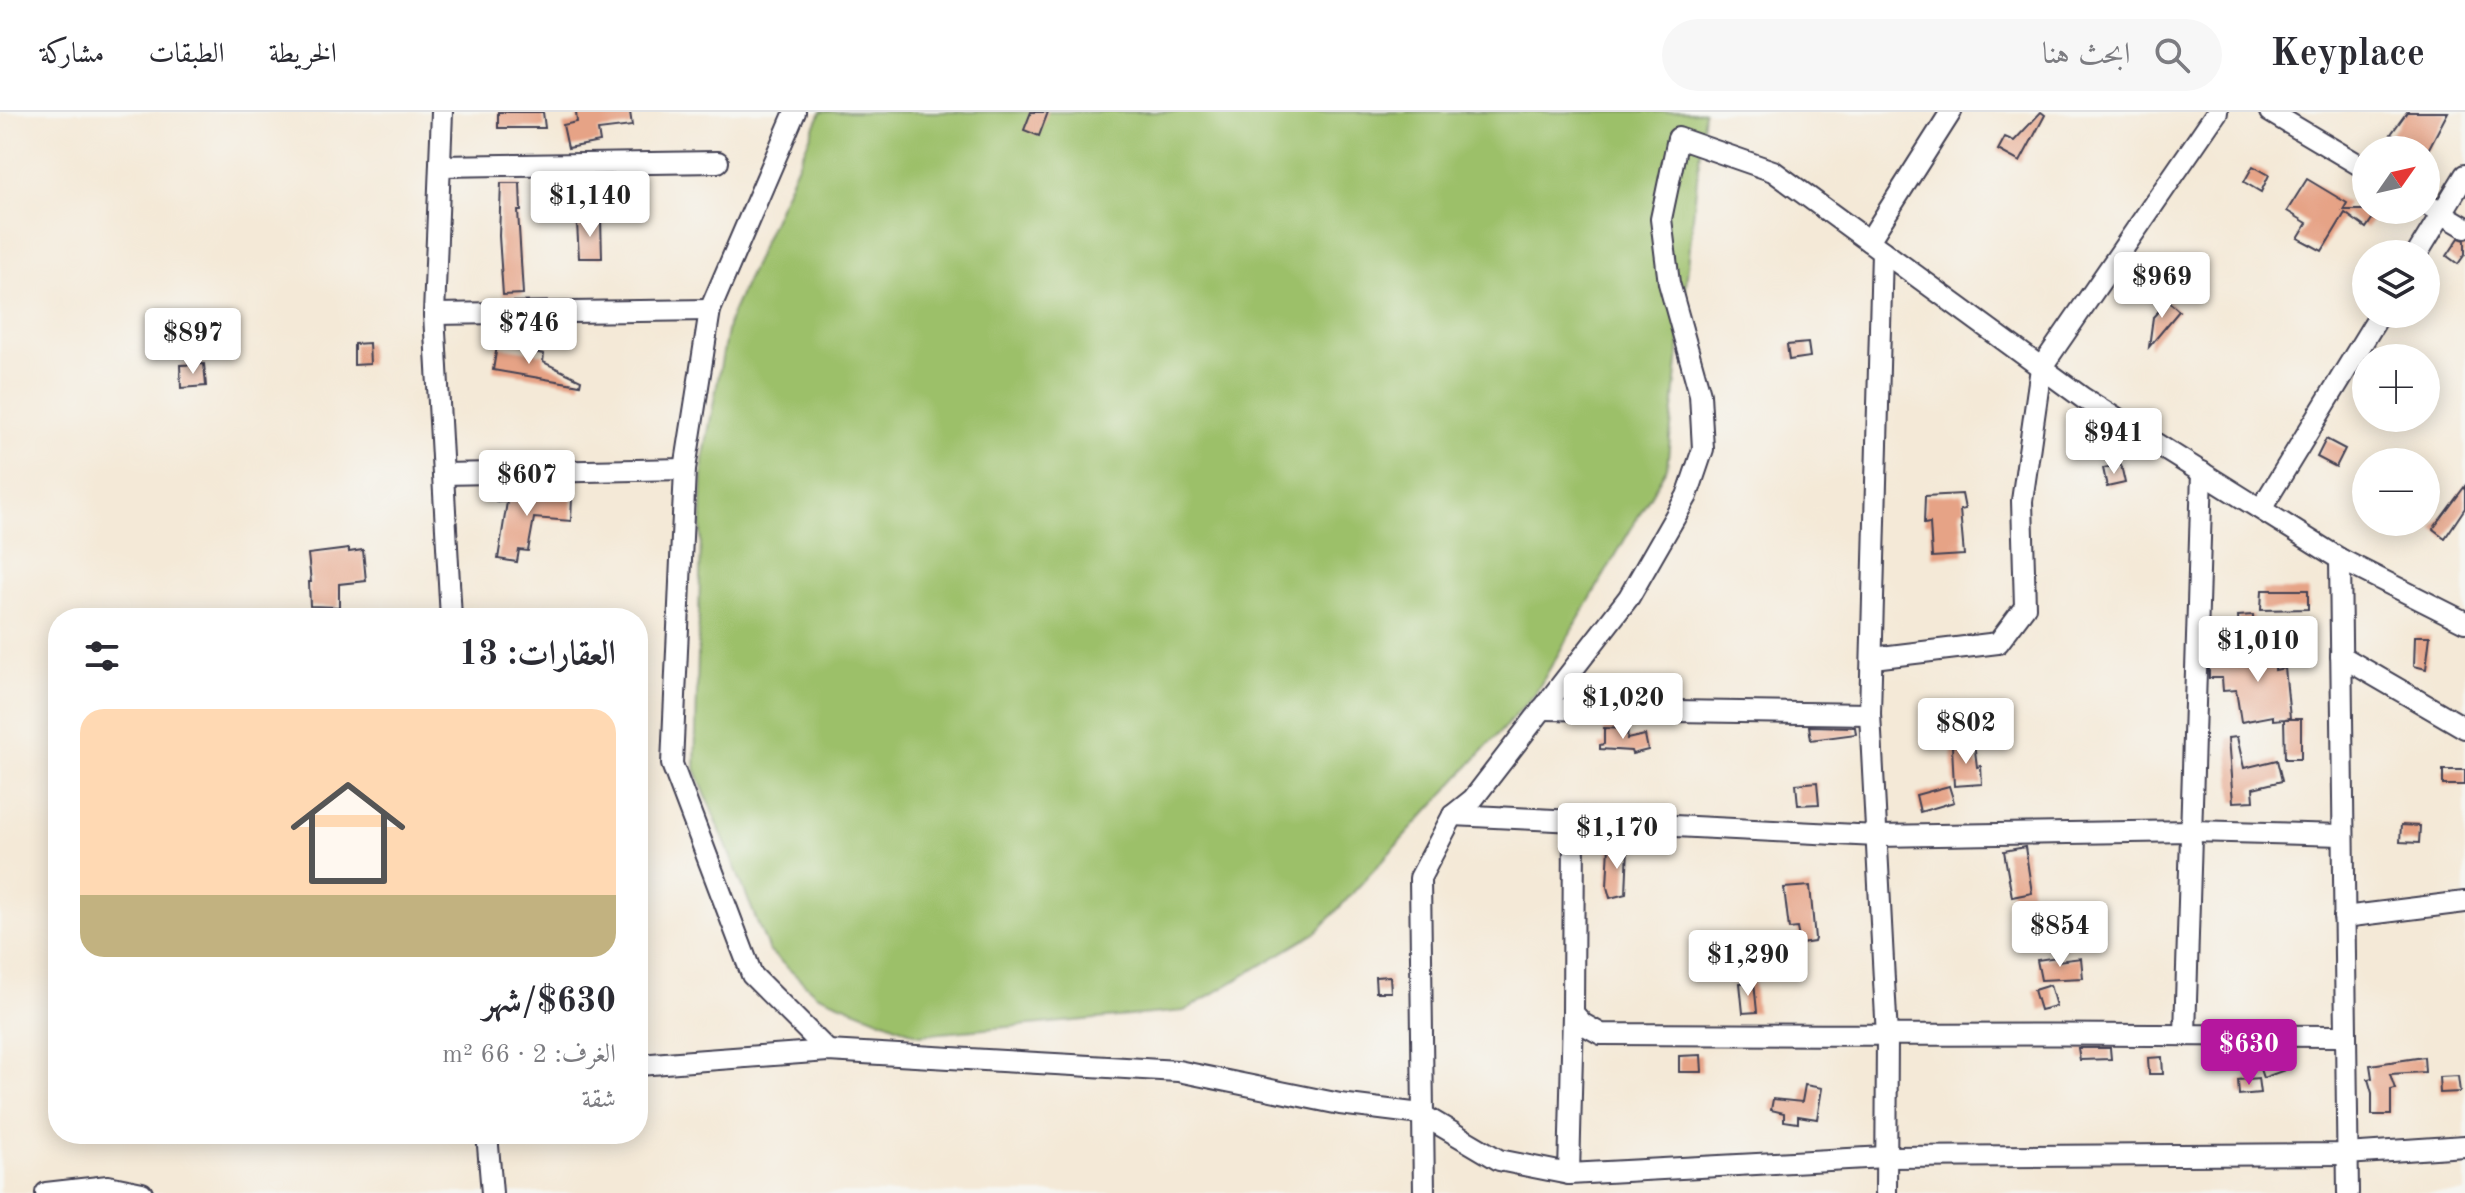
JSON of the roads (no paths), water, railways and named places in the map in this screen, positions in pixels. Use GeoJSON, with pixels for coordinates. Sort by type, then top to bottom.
{"type":"FeatureCollection","features":[{"type":"Feature","properties":{"kind":"street"},"geometry":{"type":"LineString","coordinates":[[442,112],[434,314],[450,608]]}},
{"type":"Feature","properties":{"kind":"street"},"geometry":{"type":"LineString","coordinates":[[795,112],[710,310],[685,469],[672,764],[752,975],[828,1051]]}},
{"type":"Feature","properties":{"kind":"street"},"geometry":{"type":"LineString","coordinates":[[1886,1193],[1887,1037],[1870,714],[1876,246],[1951,112]]}},
{"type":"Feature","properties":{"kind":"street"},"geometry":{"type":"LineString","coordinates":[[1873,658],[1998,643],[2025,607],[2022,501],[2041,368],[2217,112]]}},
{"type":"Feature","properties":{"kind":"street"},"geometry":{"type":"LineString","coordinates":[[2270,112],[2352,161]]}},
{"type":"Feature","properties":{"kind":"street"},"geometry":{"type":"LineString","coordinates":[[1424,1193],[1420,878],[1453,815],[1473,799],[1629,597],[1687,496],[1703,449],[1700,394],[1669,283],[1661,219],[1678,138],[1773,171],[2083,398],[2340,559],[2465,622]]}},
{"type":"Feature","properties":{"kind":"street"},"geometry":{"type":"LineString","coordinates":[[440,166],[718,162]]}},
{"type":"Feature","properties":{"kind":"street"},"geometry":{"type":"LineString","coordinates":[[2440,202],[2465,175]]}},
{"type":"Feature","properties":{"kind":"street"},"geometry":{"type":"LineString","coordinates":[[2440,212],[2465,227]]}},
{"type":"Feature","properties":{"kind":"street"},"geometry":{"type":"LineString","coordinates":[[434,314],[710,310]]}},
{"type":"Feature","properties":{"kind":"street"},"geometry":{"type":"LineString","coordinates":[[2261,509],[2371,328]]}},
{"type":"Feature","properties":{"kind":"street"},"geometry":{"type":"LineString","coordinates":[[443,474],[685,469]]}},
{"type":"Feature","properties":{"kind":"street"},"geometry":{"type":"LineString","coordinates":[[2185,1034],[2202,472]]}},
{"type":"Feature","properties":{"kind":"street"},"geometry":{"type":"LineString","coordinates":[[2340,559],[2348,1193]]}},
{"type":"Feature","properties":{"kind":"street"},"geometry":{"type":"LineString","coordinates":[[2341,656],[2465,728]]}},
{"type":"Feature","properties":{"kind":"street"},"geometry":{"type":"LineString","coordinates":[[1542,709],[1870,714]]}},
{"type":"Feature","properties":{"kind":"street"},"geometry":{"type":"LineString","coordinates":[[1453,815],[1877,836],[2192,831],[2343,835]]}},
{"type":"Feature","properties":{"kind":"street"},"geometry":{"type":"LineString","coordinates":[[1569,1174],[1574,821]]}},
{"type":"Feature","properties":{"kind":"street"},"geometry":{"type":"LineString","coordinates":[[2344,917],[2465,902]]}},
{"type":"Feature","properties":{"kind":"street"},"geometry":{"type":"LineString","coordinates":[[1573,1013],[1583,1024],[1601,1034],[2345,1036]]}},
{"type":"Feature","properties":{"kind":"street"},"geometry":{"type":"LineString","coordinates":[[648,1064],[828,1051],[1178,1071],[1340,1104],[1421,1114],[1499,1160],[1569,1174],[1885,1157],[2346,1154],[2465,1146]]}},
{"type":"Feature","properties":{"kind":"street"},"geometry":{"type":"LineString","coordinates":[[488,1144],[492,1193]]}},
{"type":"Feature","properties":{"kind":"street"},"geometry":{"type":"LineString","coordinates":[[46,1193],[108,1186],[142,1193]]}}]}
